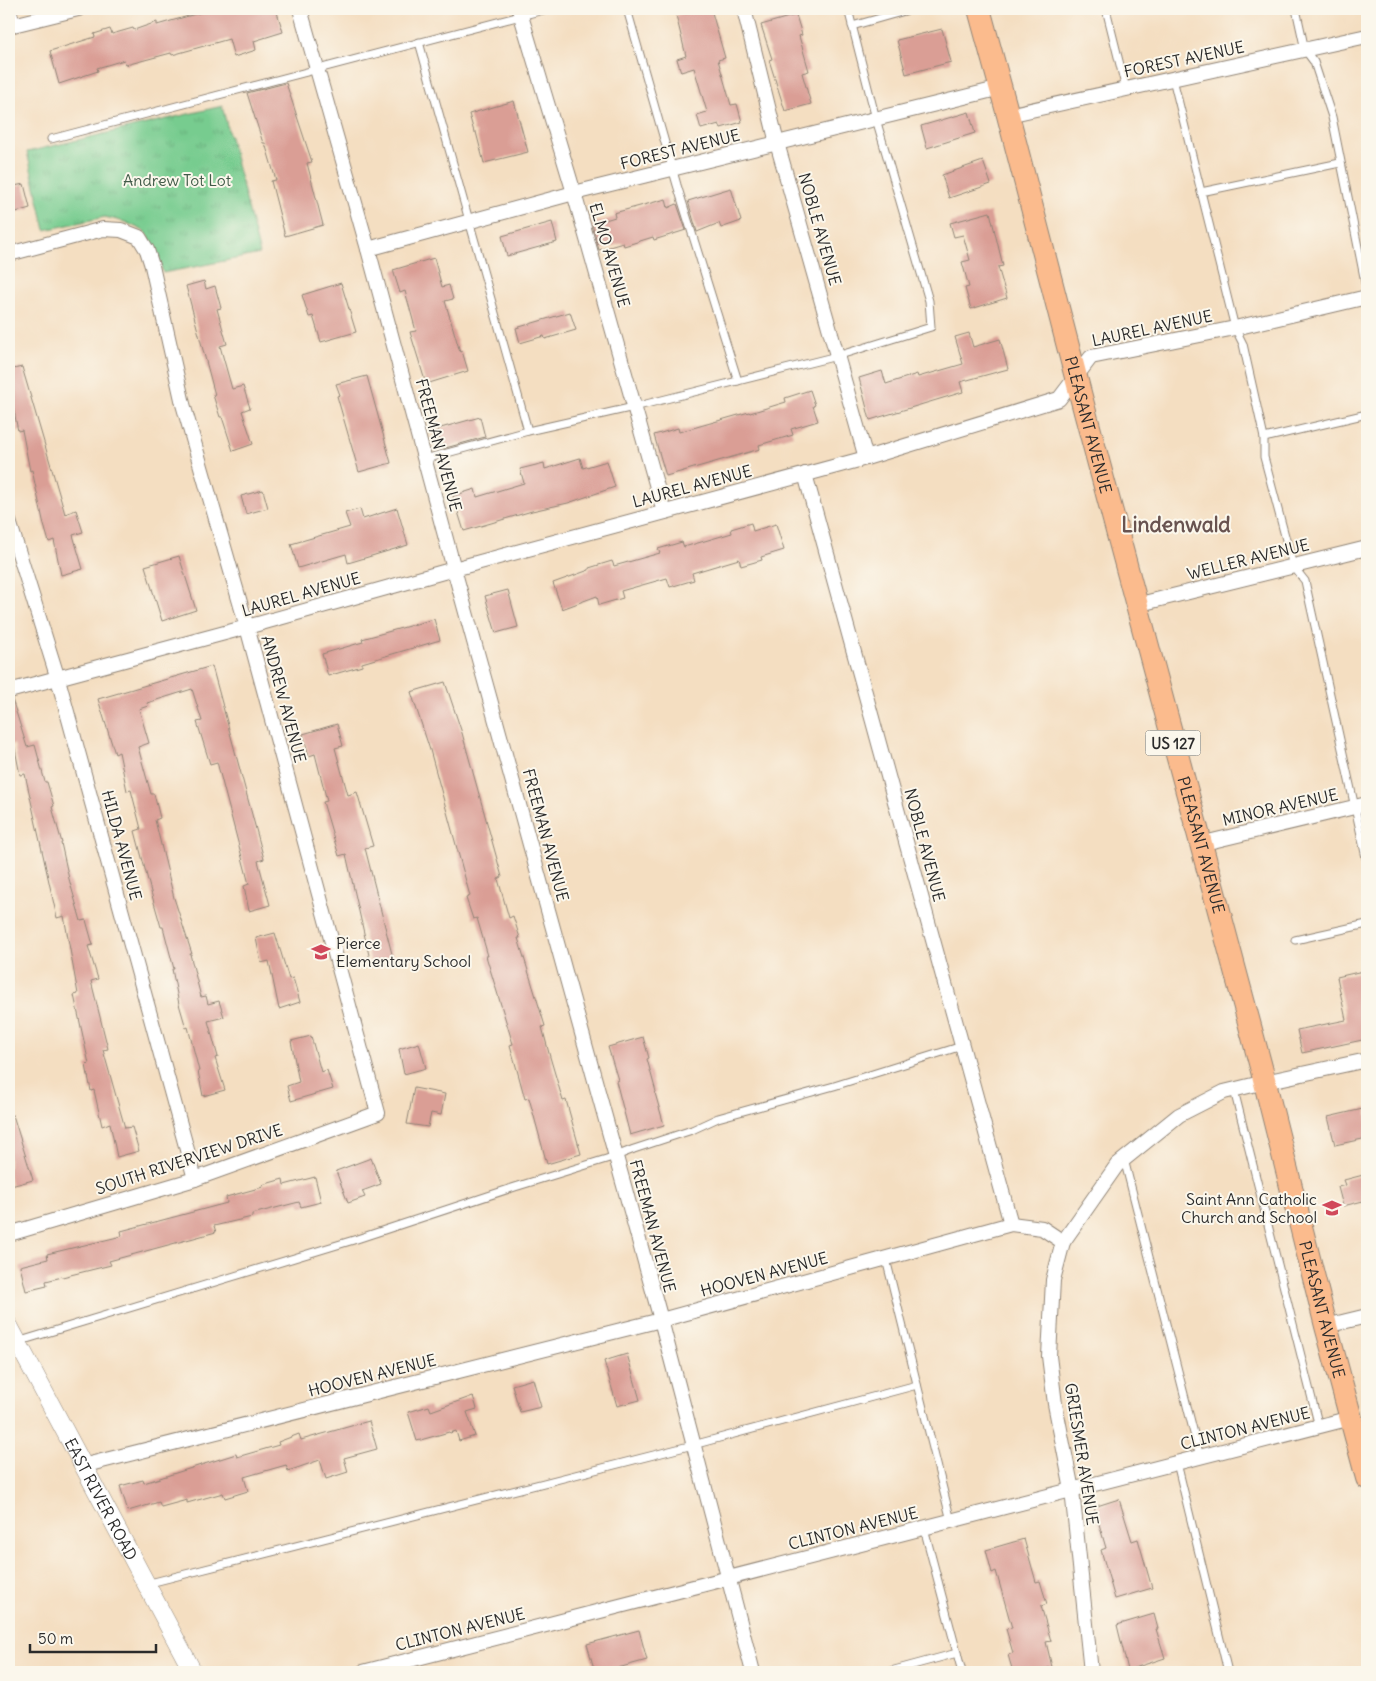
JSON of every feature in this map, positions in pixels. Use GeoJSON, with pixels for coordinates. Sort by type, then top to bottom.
{"type":"FeatureCollection","features":[{"type":"Feature","properties":{"kind":"main road","name":"PLEASANT AVENUE"},"geometry":{"type":"LineString","coordinates":[[979,9],[1136,605],[1265,1082],[1326,1326],[1351,1418],[1364,1456],[1367,1478]]}},
{"type":"Feature","properties":{"kind":"street"},"geometry":{"type":"LineString","coordinates":[[9,9],[11,26],[78,9]]}},
{"type":"Feature","properties":{"kind":"street","name":"FREEMAN AVENUE"},"geometry":{"type":"LineString","coordinates":[[300,9],[368,248],[454,569],[661,1320],[753,1672]]}},
{"type":"Feature","properties":{"kind":"street","name":"NOBLE AVENUE"},"geometry":{"type":"LineString","coordinates":[[744,9],[777,143],[866,458]]}},
{"type":"Feature","properties":{"kind":"street","name":"ELMO AVENUE"},"geometry":{"type":"LineString","coordinates":[[520,12],[574,193],[664,512]]}},
{"type":"Feature","properties":{"kind":"street","name":"FOREST AVENUE"},"geometry":{"type":"LineString","coordinates":[[1008,115],[1367,36]]}},
{"type":"Feature","properties":{"kind":"street","name":"FOREST AVENUE"},"geometry":{"type":"LineString","coordinates":[[368,248],[574,193],[1001,88]]}},
{"type":"Feature","properties":{"kind":"street","name":"ANDREW AVENUE"},"geometry":{"type":"LineString","coordinates":[[9,254],[103,229],[121,230],[139,237],[147,250],[183,404],[247,627],[378,1113]]}},
{"type":"Feature","properties":{"kind":"street","name":"LAUREL AVENUE"},"geometry":{"type":"LineString","coordinates":[[9,691],[866,458],[1059,399],[1091,357],[1235,328],[1367,297]]}},
{"type":"Feature","properties":{"kind":"street","name":"NOBLE AVENUE"},"geometry":{"type":"LineString","coordinates":[[805,474],[1011,1224]]}},
{"type":"Feature","properties":{"kind":"street","name":"HILDA AVENUE"},"geometry":{"type":"LineString","coordinates":[[9,521],[58,679],[195,1179]]}},
{"type":"Feature","properties":{"kind":"street","name":"WELLER AVENUE"},"geometry":{"type":"LineString","coordinates":[[1136,605],[1367,548]]}},
{"type":"Feature","properties":{"kind":"street","name":"MINOR AVENUE"},"geometry":{"type":"LineString","coordinates":[[1200,844],[1361,805]]}},
{"type":"Feature","properties":{"kind":"street"},"geometry":{"type":"LineString","coordinates":[[1063,1242],[1117,1164],[1179,1115],[1224,1092],[1367,1060]]}},
{"type":"Feature","properties":{"kind":"street","name":"SOUTH RIVERVIEW DRIVE"},"geometry":{"type":"LineString","coordinates":[[9,1234],[195,1179],[378,1113]]}},
{"type":"Feature","properties":{"kind":"street","name":"HOOVEN AVENUE"},"geometry":{"type":"LineString","coordinates":[[82,1466],[661,1320],[1011,1224],[1042,1228],[1063,1242]]}},
{"type":"Feature","properties":{"kind":"street","name":"GRIESMER AVENUE"},"geometry":{"type":"LineString","coordinates":[[1063,1242],[1053,1280],[1050,1356],[1055,1404],[1072,1490],[1091,1672]]}},
{"type":"Feature","properties":{"kind":"street"},"geometry":{"type":"LineString","coordinates":[[1326,1326],[1367,1316]]}},
{"type":"Feature","properties":{"kind":"street","name":"EAST RIVER ROAD"},"geometry":{"type":"LineString","coordinates":[[13,1334],[193,1672]]}},
{"type":"Feature","properties":{"kind":"street","name":"CLINTON AVENUE"},"geometry":{"type":"LineString","coordinates":[[363,1672],[1351,1418]]}},
{"type":"Feature","properties":{"kind":"lane"},"geometry":{"type":"LineString","coordinates":[[51,139],[419,42],[520,12],[547,9]]}},
{"type":"Feature","properties":{"kind":"lane"},"geometry":{"type":"LineString","coordinates":[[627,9],[673,169],[738,381]]}},
{"type":"Feature","properties":{"kind":"lane"},"geometry":{"type":"LineString","coordinates":[[425,459],[837,356],[931,327],[929,301],[876,119],[848,9]]}},
{"type":"Feature","properties":{"kind":"lane"},"geometry":{"type":"LineString","coordinates":[[852,26],[912,9]]}},
{"type":"Feature","properties":{"kind":"lane"},"geometry":{"type":"LineString","coordinates":[[1106,9],[1126,89]]}},
{"type":"Feature","properties":{"kind":"lane"},"geometry":{"type":"LineString","coordinates":[[1296,9],[1305,50],[1314,62],[1332,117],[1367,292]]}},
{"type":"Feature","properties":{"kind":"lane"},"geometry":{"type":"LineString","coordinates":[[419,42],[528,432]]}},
{"type":"Feature","properties":{"kind":"lane"},"geometry":{"type":"LineString","coordinates":[[1173,79],[1235,328],[1242,344],[1264,438],[1264,457],[1293,566],[1305,581],[1361,805],[1367,862]]}},
{"type":"Feature","properties":{"kind":"lane"},"geometry":{"type":"LineString","coordinates":[[1201,192],[1340,163]]}},
{"type":"Feature","properties":{"kind":"lane"},"geometry":{"type":"LineString","coordinates":[[1264,438],[1367,414]]}},
{"type":"Feature","properties":{"kind":"lane"},"geometry":{"type":"LineString","coordinates":[[1295,940],[1367,924]]}},
{"type":"Feature","properties":{"kind":"lane"},"geometry":{"type":"LineString","coordinates":[[13,1334],[357,1240],[515,1187],[616,1156],[692,1130],[718,1118],[834,1086],[962,1046]]}},
{"type":"Feature","properties":{"kind":"lane"},"geometry":{"type":"LineString","coordinates":[[1234,1090],[1319,1427]]}},
{"type":"Feature","properties":{"kind":"lane"},"geometry":{"type":"LineString","coordinates":[[1124,1159],[1200,1457]]}},
{"type":"Feature","properties":{"kind":"lane"},"geometry":{"type":"LineString","coordinates":[[886,1259],[951,1521]]}},
{"type":"Feature","properties":{"kind":"lane"},"geometry":{"type":"LineString","coordinates":[[146,1584],[693,1445],[917,1385]]}},
{"type":"Feature","properties":{"kind":"lane"},"geometry":{"type":"LineString","coordinates":[[1177,1463],[1228,1672]]}},
{"type":"Feature","properties":{"kind":"lane"},"geometry":{"type":"LineString","coordinates":[[924,1528],[962,1672]]}},
{"type":"Feature","properties":{"kind":"lane"},"geometry":{"type":"LineString","coordinates":[[887,1672],[957,1653]]}},
{"type":"Feature","properties":{"kind":"green space","name":"Andrew Tot Lot"},"geometry":{"type":"Polygon","coordinates":[[[222,106],[260,254],[163,273],[156,248],[144,231],[125,222],[105,217],[45,230],[27,152],[222,106]]]}},
{"type":"Feature","properties":{"kind":"building"},"geometry":{"type":"Polygon","coordinates":[[[213,9],[276,9],[283,32],[254,41],[256,50],[234,57],[229,39],[172,55],[171,53],[126,65],[124,60],[97,68],[98,71],[59,84],[50,51],[95,37],[94,34],[110,29],[112,34],[133,28],[134,30],[157,22],[157,25],[213,9]]]}},
{"type":"Feature","properties":{"kind":"building"},"geometry":{"type":"Polygon","coordinates":[[[698,9],[711,9],[725,58],[718,60],[731,105],[737,104],[742,122],[721,128],[719,124],[701,129],[697,115],[707,112],[694,68],[681,72],[677,59],[686,56],[676,15],[698,9]]]}},
{"type":"Feature","properties":{"kind":"building"},"geometry":{"type":"Polygon","coordinates":[[[796,15],[802,35],[799,36],[809,71],[802,73],[811,104],[785,111],[769,60],[772,59],[761,25],[796,15]]]}},
{"type":"Feature","properties":{"kind":"building"},"geometry":{"type":"Polygon","coordinates":[[[942,29],[951,62],[906,74],[897,40],[942,29]]]}},
{"type":"Feature","properties":{"kind":"building"},"geometry":{"type":"Polygon","coordinates":[[[286,83],[312,162],[307,163],[323,225],[285,236],[271,181],[276,180],[247,93],[286,83]]]}},
{"type":"Feature","properties":{"kind":"building"},"geometry":{"type":"Polygon","coordinates":[[[514,101],[528,152],[484,163],[469,114],[514,101]]]}},
{"type":"Feature","properties":{"kind":"building"},"geometry":{"type":"Polygon","coordinates":[[[969,112],[975,133],[927,148],[921,126],[969,112]]]}},
{"type":"Feature","properties":{"kind":"building"},"geometry":{"type":"Polygon","coordinates":[[[983,161],[991,184],[949,198],[942,175],[983,161]]]}},
{"type":"Feature","properties":{"kind":"building"},"geometry":{"type":"Polygon","coordinates":[[[24,184],[30,208],[9,214],[9,187],[24,184]]]}},
{"type":"Feature","properties":{"kind":"building"},"geometry":{"type":"Polygon","coordinates":[[[731,188],[741,221],[721,228],[719,223],[697,232],[688,201],[731,188]]]}},
{"type":"Feature","properties":{"kind":"building"},"geometry":{"type":"Polygon","coordinates":[[[666,199],[668,208],[677,204],[686,230],[654,240],[653,237],[624,246],[623,243],[599,250],[592,224],[615,217],[614,213],[666,199]]]}},
{"type":"Feature","properties":{"kind":"building"},"geometry":{"type":"Polygon","coordinates":[[[990,212],[1003,266],[998,267],[1007,298],[971,309],[965,288],[969,287],[962,262],[970,260],[963,235],[954,237],[950,223],[990,212]]]}},
{"type":"Feature","properties":{"kind":"building"},"geometry":{"type":"Polygon","coordinates":[[[552,222],[557,242],[507,256],[502,236],[552,222]]]}},
{"type":"Feature","properties":{"kind":"building"},"geometry":{"type":"Polygon","coordinates":[[[434,258],[442,287],[449,285],[453,299],[445,301],[460,352],[462,351],[468,371],[426,384],[410,332],[416,331],[405,291],[400,293],[393,270],[434,258]]]}},
{"type":"Feature","properties":{"kind":"building"},"geometry":{"type":"Polygon","coordinates":[[[204,281],[206,289],[215,286],[221,308],[217,309],[227,344],[220,346],[232,389],[243,386],[250,408],[242,411],[253,444],[233,451],[213,395],[215,395],[186,286],[204,281]]]}},
{"type":"Feature","properties":{"kind":"building"},"geometry":{"type":"Polygon","coordinates":[[[341,283],[356,332],[321,342],[313,316],[309,317],[302,295],[341,283]]]}},
{"type":"Feature","properties":{"kind":"building"},"geometry":{"type":"Polygon","coordinates":[[[570,312],[576,330],[545,339],[544,336],[520,343],[516,328],[570,312]]]}},
{"type":"Feature","properties":{"kind":"building"},"geometry":{"type":"Polygon","coordinates":[[[969,333],[973,347],[1000,339],[1008,369],[960,382],[963,392],[870,420],[859,378],[882,371],[886,384],[917,374],[918,377],[963,364],[955,337],[969,333]]]}},
{"type":"Feature","properties":{"kind":"building"},"geometry":{"type":"Polygon","coordinates":[[[22,367],[65,514],[76,510],[83,532],[73,535],[83,569],[61,575],[54,540],[49,542],[44,525],[22,430],[18,431],[11,396],[9,397],[9,370],[22,367]]]}},
{"type":"Feature","properties":{"kind":"building"},"geometry":{"type":"Polygon","coordinates":[[[367,376],[391,463],[359,472],[337,396],[340,395],[336,384],[367,376]]]}},
{"type":"Feature","properties":{"kind":"building"},"geometry":{"type":"Polygon","coordinates":[[[810,390],[818,421],[791,429],[793,435],[759,445],[760,449],[666,476],[654,435],[678,428],[679,432],[750,413],[786,402],[785,398],[810,390]]]}},
{"type":"Feature","properties":{"kind":"building"},"geometry":{"type":"Polygon","coordinates":[[[480,417],[485,437],[442,449],[437,429],[480,417]]]}},
{"type":"Feature","properties":{"kind":"building"},"geometry":{"type":"Polygon","coordinates":[[[580,458],[583,468],[607,461],[615,487],[568,503],[532,511],[464,531],[453,496],[475,489],[477,497],[524,483],[520,469],[544,463],[545,469],[580,458]]]}},
{"type":"Feature","properties":{"kind":"building"},"geometry":{"type":"Polygon","coordinates":[[[263,490],[268,508],[246,514],[241,496],[263,490]]]}},
{"type":"Feature","properties":{"kind":"building"},"geometry":{"type":"Polygon","coordinates":[[[397,508],[408,545],[348,563],[346,554],[298,568],[291,544],[350,527],[345,513],[360,509],[363,519],[397,508]]]}},
{"type":"Feature","properties":{"kind":"building"},"geometry":{"type":"Polygon","coordinates":[[[751,523],[753,531],[776,524],[784,550],[761,557],[762,560],[741,566],[739,559],[692,573],[694,580],[670,587],[667,578],[621,591],[623,598],[599,605],[597,596],[562,609],[553,583],[612,561],[614,566],[660,553],[658,549],[682,542],[684,547],[732,533],[731,529],[751,523]]]}},
{"type":"Feature","properties":{"kind":"building"},"geometry":{"type":"Polygon","coordinates":[[[179,556],[196,610],[162,621],[145,566],[179,556]]]}},
{"type":"Feature","properties":{"kind":"building"},"geometry":{"type":"Polygon","coordinates":[[[508,590],[518,627],[496,633],[485,596],[508,590]]]}},
{"type":"Feature","properties":{"kind":"building"},"geometry":{"type":"Polygon","coordinates":[[[434,619],[440,640],[362,663],[362,666],[328,676],[322,654],[363,642],[362,639],[434,619]]]}},
{"type":"Feature","properties":{"kind":"building"},"geometry":{"type":"Polygon","coordinates":[[[212,666],[264,859],[258,861],[270,905],[249,911],[244,886],[249,884],[217,762],[210,764],[197,722],[202,721],[192,689],[147,703],[148,706],[139,709],[149,743],[138,747],[151,794],[154,794],[160,818],[155,820],[174,898],[192,954],[190,954],[201,997],[206,996],[208,1004],[219,1001],[224,1017],[208,1021],[218,1057],[215,1058],[225,1090],[203,1096],[188,1027],[186,1028],[179,1004],[172,969],[174,969],[135,831],[141,829],[131,790],[127,791],[119,752],[115,754],[98,699],[212,666]]]}},
{"type":"Feature","properties":{"kind":"building"},"geometry":{"type":"Polygon","coordinates":[[[445,682],[462,733],[502,877],[498,879],[509,918],[513,916],[520,938],[518,938],[545,1026],[542,1027],[550,1057],[563,1101],[566,1100],[581,1154],[547,1164],[529,1098],[525,1099],[510,1045],[513,1044],[486,956],[488,956],[477,918],[473,919],[466,898],[470,896],[430,750],[411,692],[445,682]]]}},
{"type":"Feature","properties":{"kind":"building"},"geometry":{"type":"Polygon","coordinates":[[[12,699],[27,747],[35,745],[54,806],[52,807],[81,921],[86,920],[93,945],[88,946],[98,979],[91,981],[108,1049],[103,1050],[125,1128],[132,1127],[139,1151],[117,1157],[110,1123],[102,1126],[94,1090],[91,1091],[86,1065],[89,1064],[74,995],[78,994],[64,916],[57,918],[25,774],[20,775],[14,744],[9,746],[9,700],[12,699]]]}},
{"type":"Feature","properties":{"kind":"building"},"geometry":{"type":"Polygon","coordinates":[[[337,724],[343,746],[335,748],[348,795],[357,792],[373,846],[365,848],[393,958],[371,964],[346,854],[339,856],[323,802],[327,801],[315,754],[309,756],[303,734],[337,724]]]}},
{"type":"Feature","properties":{"kind":"building"},"geometry":{"type":"Polygon","coordinates":[[[275,933],[289,979],[293,978],[300,1002],[279,1009],[269,961],[261,963],[256,938],[275,933]]]}},
{"type":"Feature","properties":{"kind":"building"},"geometry":{"type":"Polygon","coordinates":[[[1367,970],[1367,1039],[1302,1053],[1297,1030],[1346,1020],[1337,977],[1367,970]]]}},
{"type":"Feature","properties":{"kind":"building"},"geometry":{"type":"Polygon","coordinates":[[[311,1036],[321,1072],[327,1070],[333,1089],[291,1101],[287,1086],[299,1082],[291,1041],[311,1036]]]}},
{"type":"Feature","properties":{"kind":"building"},"geometry":{"type":"Polygon","coordinates":[[[643,1037],[664,1125],[630,1135],[616,1081],[618,1080],[608,1047],[643,1037]]]}},
{"type":"Feature","properties":{"kind":"building"},"geometry":{"type":"Polygon","coordinates":[[[419,1043],[426,1068],[404,1074],[399,1049],[419,1043]]]}},
{"type":"Feature","properties":{"kind":"building"},"geometry":{"type":"Polygon","coordinates":[[[414,1088],[445,1094],[441,1115],[431,1113],[428,1127],[407,1124],[414,1088]]]}},
{"type":"Feature","properties":{"kind":"building"},"geometry":{"type":"Polygon","coordinates":[[[1367,1108],[1367,1138],[1335,1145],[1328,1117],[1367,1108]]]}},
{"type":"Feature","properties":{"kind":"building"},"geometry":{"type":"Polygon","coordinates":[[[13,1115],[33,1180],[11,1186],[9,1174],[9,1116],[13,1115]]]}},
{"type":"Feature","properties":{"kind":"building"},"geometry":{"type":"Polygon","coordinates":[[[371,1158],[381,1184],[362,1191],[365,1197],[348,1203],[336,1171],[371,1158]]]}},
{"type":"Feature","properties":{"kind":"building"},"geometry":{"type":"Polygon","coordinates":[[[1367,1174],[1367,1200],[1343,1206],[1338,1187],[1346,1185],[1344,1180],[1367,1174]]]}},
{"type":"Feature","properties":{"kind":"building"},"geometry":{"type":"Polygon","coordinates":[[[315,1177],[321,1202],[301,1207],[299,1202],[252,1214],[252,1217],[214,1226],[216,1232],[109,1261],[111,1265],[46,1281],[47,1286],[26,1291],[20,1266],[48,1259],[47,1254],[122,1236],[121,1231],[227,1203],[226,1197],[263,1187],[262,1185],[283,1179],[284,1185],[315,1177]]]}},
{"type":"Feature","properties":{"kind":"building"},"geometry":{"type":"Polygon","coordinates":[[[627,1354],[640,1400],[617,1406],[604,1361],[627,1354]]]}},
{"type":"Feature","properties":{"kind":"building"},"geometry":{"type":"Polygon","coordinates":[[[533,1379],[541,1407],[520,1412],[512,1385],[533,1379]]]}},
{"type":"Feature","properties":{"kind":"building"},"geometry":{"type":"Polygon","coordinates":[[[473,1396],[477,1409],[467,1412],[475,1436],[459,1441],[456,1431],[417,1441],[408,1412],[429,1406],[431,1411],[473,1396]]]}},
{"type":"Feature","properties":{"kind":"building"},"geometry":{"type":"Polygon","coordinates":[[[369,1421],[377,1449],[344,1458],[348,1472],[326,1479],[320,1460],[288,1471],[286,1465],[244,1477],[248,1491],[225,1498],[223,1493],[187,1503],[187,1500],[161,1507],[159,1502],[128,1511],[120,1486],[143,1480],[144,1483],[236,1454],[237,1457],[279,1445],[278,1442],[299,1434],[301,1440],[369,1421]]]}},
{"type":"Feature","properties":{"kind":"building"},"geometry":{"type":"Polygon","coordinates":[[[1119,1499],[1132,1541],[1138,1539],[1152,1588],[1115,1599],[1101,1550],[1106,1548],[1094,1507],[1119,1499]]]}},
{"type":"Feature","properties":{"kind":"building"},"geometry":{"type":"Polygon","coordinates":[[[1024,1539],[1036,1582],[1040,1581],[1047,1604],[1041,1606],[1051,1641],[1046,1642],[1052,1667],[1033,1672],[1013,1672],[1008,1655],[1013,1653],[1006,1629],[1012,1628],[996,1571],[992,1573],[986,1550],[1024,1539]]]}},
{"type":"Feature","properties":{"kind":"building"},"geometry":{"type":"Polygon","coordinates":[[[1154,1614],[1158,1629],[1156,1629],[1165,1658],[1128,1670],[1117,1625],[1154,1614]]]}},
{"type":"Feature","properties":{"kind":"building"},"geometry":{"type":"Polygon","coordinates":[[[639,1630],[647,1660],[618,1668],[619,1670],[611,1672],[595,1672],[587,1644],[639,1630]]]}},
{"type":"Feature","properties":{"kind":"place","name":"Pierce Elementary School"},"geometry":{"type":"Point","coordinates":[321,952]}},
{"type":"Feature","properties":{"kind":"place","name":"Saint Ann Catholic Church and School"},"geometry":{"type":"Point","coordinates":[1332,1208]}},
{"type":"Feature","properties":{"kind":"district","name":"Lindenwald"},"geometry":{"type":"Point","coordinates":[1176,524]}}]}
